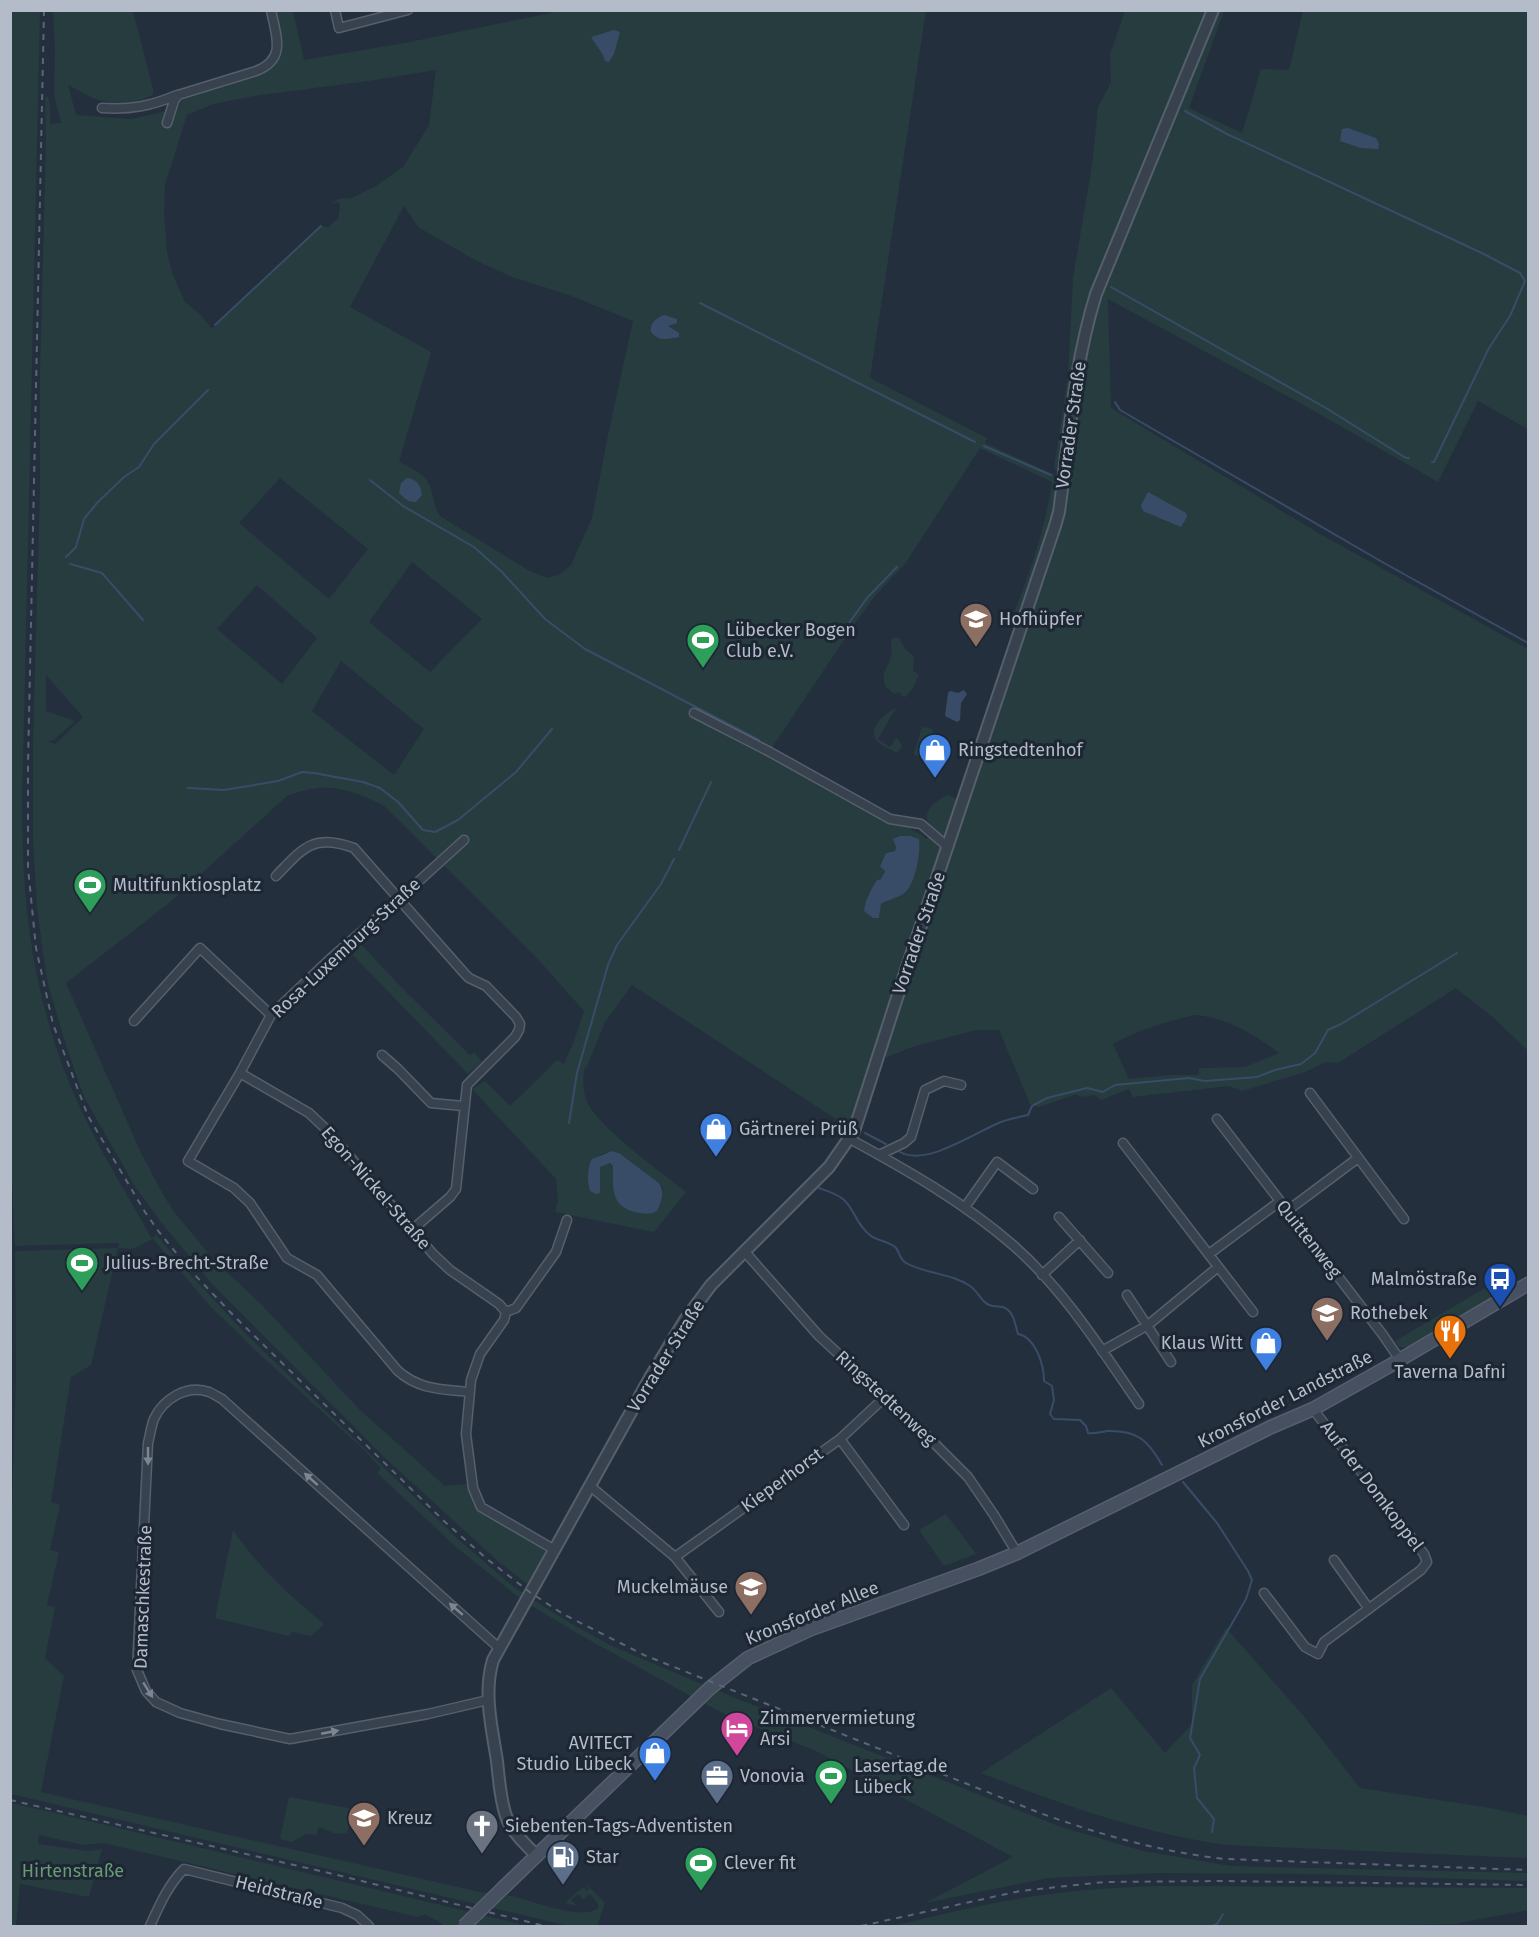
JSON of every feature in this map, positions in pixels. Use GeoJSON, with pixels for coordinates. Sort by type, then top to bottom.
{"type":"FeatureCollection","features":[{"type":"Feature","properties":{"kind":"main road","name":"Kronsforder Landstraße"},"geometry":{"type":"LineString","coordinates":[[1180,1472],[1313,1409],[1526,1289]]}},
{"type":"Feature","properties":{"kind":"main road","name":"Kronsforder Allee"},"geometry":{"type":"LineString","coordinates":[[464,1926],[710,1688],[748,1658],[811,1629],[978,1569],[1180,1472]]}},
{"type":"Feature","properties":{"kind":"street"},"geometry":{"type":"LineString","coordinates":[[102,108],[120,109],[151,105],[256,71],[270,64],[278,46],[271,10]]}},
{"type":"Feature","properties":{"kind":"street"},"geometry":{"type":"LineString","coordinates":[[335,10],[339,28],[408,10]]}},
{"type":"Feature","properties":{"kind":"street","name":"Vorrader Straße"},"geometry":{"type":"LineString","coordinates":[[537,1857],[506,1818],[488,1700],[489,1672],[499,1648],[651,1376],[685,1320],[711,1285],[829,1167],[854,1131],[1055,526],[1080,358],[1093,304],[1212,10]]}},
{"type":"Feature","properties":{"kind":"street"},"geometry":{"type":"LineString","coordinates":[[167,123],[178,95]]}},
{"type":"Feature","properties":{"kind":"street","name":"Vorrader Straße"},"geometry":{"type":"LineString","coordinates":[[694,713],[770,752],[890,819],[921,824],[948,847]]}},
{"type":"Feature","properties":{"kind":"street","name":"Rosa-Luxemburg-Straße"},"geometry":{"type":"LineString","coordinates":[[464,840],[330,959],[271,1015],[188,1161],[234,1188],[250,1203],[287,1258],[317,1275],[398,1371],[410,1381],[426,1387],[469,1392]]}},
{"type":"Feature","properties":{"kind":"street"},"geometry":{"type":"LineString","coordinates":[[276,876],[304,848],[315,842],[343,844],[354,849],[465,974],[490,989],[520,1024],[515,1037],[467,1085],[456,1188],[450,1197],[413,1229]]}},
{"type":"Feature","properties":{"kind":"street"},"geometry":{"type":"LineString","coordinates":[[134,1021],[200,948],[271,1015]]}},
{"type":"Feature","properties":{"kind":"street"},"geometry":{"type":"LineString","coordinates":[[382,1055],[431,1103],[463,1106]]}},
{"type":"Feature","properties":{"kind":"street","name":"Egon-Nickel-Straße"},"geometry":{"type":"LineString","coordinates":[[240,1073],[309,1113],[328,1131],[441,1262],[499,1304],[506,1312]]}},
{"type":"Feature","properties":{"kind":"street"},"geometry":{"type":"LineString","coordinates":[[879,1155],[911,1137],[925,1090],[944,1081],[961,1085]]}},
{"type":"Feature","properties":{"kind":"street"},"geometry":{"type":"LineString","coordinates":[[1310,1093],[1404,1219]]}},
{"type":"Feature","properties":{"kind":"street","name":"Quittenweg"},"geometry":{"type":"LineString","coordinates":[[1217,1119],[1400,1360]]}},
{"type":"Feature","properties":{"kind":"street"},"geometry":{"type":"LineString","coordinates":[[850,1139],[965,1207],[1015,1247],[1075,1314],[1139,1404]]}},
{"type":"Feature","properties":{"kind":"street"},"geometry":{"type":"LineString","coordinates":[[1124,1143],[1253,1312]]}},
{"type":"Feature","properties":{"kind":"street"},"geometry":{"type":"LineString","coordinates":[[1287,1211],[1358,1158]]}},
{"type":"Feature","properties":{"kind":"street"},"geometry":{"type":"LineString","coordinates":[[965,1207],[997,1162],[1033,1190]]}},
{"type":"Feature","properties":{"kind":"street"},"geometry":{"type":"LineString","coordinates":[[1209,1254],[1279,1202]]}},
{"type":"Feature","properties":{"kind":"street"},"geometry":{"type":"LineString","coordinates":[[1059,1217],[1108,1273]]}},
{"type":"Feature","properties":{"kind":"street"},"geometry":{"type":"LineString","coordinates":[[555,1550],[481,1507],[473,1488],[466,1434],[469,1392],[480,1354],[504,1320],[506,1312],[516,1308],[556,1252],[567,1220]]}},
{"type":"Feature","properties":{"kind":"street"},"geometry":{"type":"LineString","coordinates":[[1042,1275],[1080,1240]]}},
{"type":"Feature","properties":{"kind":"street","name":"Ringstedtenweg"},"geometry":{"type":"LineString","coordinates":[[745,1252],[819,1336],[968,1477],[1017,1552]]}},
{"type":"Feature","properties":{"kind":"street"},"geometry":{"type":"LineString","coordinates":[[1102,1351],[1148,1324],[1218,1267]]}},
{"type":"Feature","properties":{"kind":"street"},"geometry":{"type":"LineString","coordinates":[[1127,1295],[1171,1362]]}},
{"type":"Feature","properties":{"kind":"street","name":"Damaschkestraße"},"geometry":{"type":"LineString","coordinates":[[488,1700],[428,1714],[290,1739],[180,1713],[156,1702],[146,1691],[137,1670],[148,1443],[154,1419],[166,1402],[178,1393],[195,1390],[210,1392],[222,1399],[499,1648]]}},
{"type":"Feature","properties":{"kind":"street","name":"Kieperhorst"},"geometry":{"type":"LineString","coordinates":[[675,1557],[840,1439],[885,1397]]}},
{"type":"Feature","properties":{"kind":"street","name":"Auf der Domkoppel"},"geometry":{"type":"LineString","coordinates":[[1264,1593],[1305,1647],[1318,1654],[1324,1642],[1421,1570],[1427,1562],[1424,1554],[1313,1409]]}},
{"type":"Feature","properties":{"kind":"street"},"geometry":{"type":"LineString","coordinates":[[840,1439],[904,1526]]}},
{"type":"Feature","properties":{"kind":"street"},"geometry":{"type":"LineString","coordinates":[[590,1486],[675,1557],[719,1612]]}},
{"type":"Feature","properties":{"kind":"street"},"geometry":{"type":"LineString","coordinates":[[1334,1560],[1369,1609]]}},
{"type":"Feature","properties":{"kind":"street","name":"Heidstraße"},"geometry":{"type":"LineString","coordinates":[[150,1926],[175,1877],[184,1869],[342,1908],[357,1915],[369,1926]]}},
{"type":"Feature","properties":{"kind":"green space"},"geometry":{"type":"Polygon","coordinates":[[[10,11],[40,11],[22,806],[26,905],[40,989],[60,1059],[95,1138],[152,1239],[156,1234],[243,1331],[458,1539],[510,1584],[572,1624],[610,1645],[718,1691],[1061,1827],[1143,1851],[1231,1866],[1528,1873],[1528,1881],[1316,1874],[1157,1873],[1048,1878],[925,1903],[1013,1857],[814,1750],[733,1718],[705,1704],[522,1600],[456,1547],[377,1473],[381,1468],[364,1450],[210,1306],[153,1239],[132,1249],[118,1248],[119,1243],[15,1246],[10,1139],[10,11]]]}},
{"type":"Feature","properties":{"kind":"green space"},"geometry":{"type":"Polygon","coordinates":[[[53,11],[133,11],[154,93],[137,101],[109,102],[94,98],[68,85],[76,115],[131,119],[167,111],[170,120],[187,94],[265,72],[273,66],[281,44],[275,11],[293,11],[304,60],[410,42],[560,11],[926,11],[870,378],[987,438],[985,443],[1059,477],[1060,472],[1054,468],[1068,376],[1073,278],[1092,165],[1098,107],[1111,82],[1110,54],[1125,11],[1224,11],[1189,108],[1242,133],[1261,69],[1289,70],[1303,11],[1528,11],[1528,429],[1478,401],[1438,482],[1302,404],[1108,299],[1111,408],[1320,534],[1528,649],[1528,1051],[1494,1018],[1456,988],[1338,1063],[1326,1062],[1305,1072],[1242,1091],[1229,1086],[1133,1097],[1129,1089],[1101,1100],[1095,1095],[1079,1097],[1077,1094],[1039,1107],[1030,1104],[999,1030],[976,1030],[912,1047],[887,1057],[882,1056],[854,1131],[632,985],[605,1022],[586,1069],[585,1067],[583,1080],[585,1095],[588,1104],[606,1127],[686,1192],[654,1232],[555,1212],[558,1201],[556,1179],[472,1089],[485,1081],[510,1106],[557,1060],[564,1064],[584,1011],[535,956],[383,805],[358,794],[336,788],[313,789],[287,796],[169,903],[66,983],[141,1153],[175,1213],[214,1260],[261,1304],[358,1408],[445,1486],[467,1484],[478,1509],[544,1548],[545,1553],[530,1586],[500,1563],[383,1456],[213,1285],[136,1188],[84,1097],[65,1042],[48,984],[43,953],[33,841],[45,97],[48,97],[50,106],[50,124],[61,123],[54,95],[53,11]],[[436,70],[213,104],[187,115],[165,185],[164,213],[167,251],[172,273],[185,302],[200,314],[212,329],[321,226],[328,227],[338,219],[340,206],[338,202],[330,204],[339,199],[352,198],[376,186],[404,166],[429,125],[436,70]],[[404,206],[350,307],[431,352],[399,462],[427,480],[440,516],[528,570],[547,578],[559,575],[571,565],[592,518],[633,321],[569,295],[512,277],[475,260],[418,227],[404,206]],[[980,448],[905,564],[874,597],[767,755],[889,822],[912,825],[911,830],[926,839],[930,835],[943,845],[1019,621],[1012,618],[1036,551],[1052,482],[980,448]],[[280,478],[239,523],[329,599],[368,549],[280,478]],[[412,562],[369,622],[430,672],[482,619],[412,562]],[[257,585],[217,629],[282,684],[317,638],[257,585]],[[341,661],[312,711],[394,775],[424,729],[341,661]],[[46,675],[46,711],[75,721],[54,740],[48,741],[55,744],[83,717],[46,675]],[[896,847],[895,851],[886,853],[880,865],[885,870],[881,879],[877,880],[867,896],[879,918],[881,904],[905,893],[896,847]],[[1194,1015],[1163,1024],[1113,1044],[1129,1079],[1198,1075],[1199,1068],[1245,1067],[1279,1053],[1250,1033],[1206,1016],[1194,1015]],[[612,1151],[599,1155],[600,1193],[600,1167],[609,1163],[613,1166],[613,1182],[661,1202],[663,1189],[659,1183],[619,1153],[612,1151]]]}},
{"type":"Feature","properties":{"kind":"green space"},"geometry":{"type":"Polygon","coordinates":[[[893,638],[899,638],[906,650],[914,656],[913,670],[919,675],[906,697],[900,692],[894,694],[885,686],[884,673],[892,654],[893,638]]]}},
{"type":"Feature","properties":{"kind":"green space"},"geometry":{"type":"Polygon","coordinates":[[[896,708],[878,739],[890,747],[896,738],[902,746],[898,752],[880,743],[874,732],[882,717],[896,708]]]}},
{"type":"Feature","properties":{"kind":"green space"},"geometry":{"type":"Polygon","coordinates":[[[925,727],[932,729],[934,741],[932,750],[925,760],[914,754],[921,729],[925,727]]]}},
{"type":"Feature","properties":{"kind":"green space"},"geometry":{"type":"Polygon","coordinates":[[[948,795],[957,799],[944,837],[932,828],[927,818],[930,808],[938,800],[948,795]]]}},
{"type":"Feature","properties":{"kind":"green space"},"geometry":{"type":"Polygon","coordinates":[[[360,943],[470,1055],[474,1052],[482,1062],[468,1074],[350,952],[360,943]]]}},
{"type":"Feature","properties":{"kind":"green space"},"geometry":{"type":"Polygon","coordinates":[[[118,1248],[91,1365],[71,1377],[51,1502],[60,1505],[50,1550],[59,1552],[47,1605],[55,1607],[45,1658],[64,1676],[41,1792],[480,1892],[513,1896],[570,1911],[591,1911],[598,1908],[598,1904],[590,1894],[583,1899],[578,1894],[571,1900],[577,1906],[565,1903],[583,1887],[587,1891],[589,1889],[586,1884],[605,1903],[597,1926],[569,1926],[11,1794],[10,1578],[16,1375],[15,1251],[118,1248]]]}},
{"type":"Feature","properties":{"kind":"green space"},"geometry":{"type":"Polygon","coordinates":[[[1504,1277],[1512,1289],[1410,1347],[1399,1347],[1395,1341],[1504,1277]]]}},
{"type":"Feature","properties":{"kind":"green space"},"geometry":{"type":"Polygon","coordinates":[[[946,1514],[976,1554],[944,1566],[919,1530],[946,1514]]]}},
{"type":"Feature","properties":{"kind":"green space"},"geometry":{"type":"Polygon","coordinates":[[[233,1530],[275,1580],[324,1624],[311,1636],[292,1632],[289,1636],[215,1618],[233,1530]]]}},
{"type":"Feature","properties":{"kind":"green space"},"geometry":{"type":"Polygon","coordinates":[[[1226,1628],[1302,1714],[1360,1788],[1528,1816],[1528,1858],[1227,1845],[1132,1825],[1041,1796],[981,1773],[1111,1688],[1165,1753],[1192,1724],[1192,1685],[1226,1628]]]}},
{"type":"Feature","properties":{"kind":"green space"},"geometry":{"type":"Polygon","coordinates":[[[289,1797],[353,1809],[347,1834],[334,1833],[319,1827],[316,1835],[306,1834],[292,1842],[280,1839],[289,1797]]]}},
{"type":"Feature","properties":{"kind":"green space","name":"Hirtenstraße"},"geometry":{"type":"Polygon","coordinates":[[[11,1803],[529,1926],[446,1926],[425,1914],[417,1917],[104,1843],[83,1845],[39,1835],[38,1844],[88,1851],[102,1849],[89,1897],[20,1884],[16,1926],[11,1926],[11,1803]]]}},
{"type":"Feature","properties":{"kind":"green space"},"geometry":{"type":"Polygon","coordinates":[[[1159,1886],[1528,1888],[1528,1910],[1454,1924],[892,1926],[1035,1896],[1097,1889],[1159,1886]]]}},
{"type":"Feature","properties":{"kind":"water"},"geometry":{"type":"Polygon","coordinates":[[[614,30],[620,32],[614,54],[609,62],[605,61],[591,37],[614,30]]]}},
{"type":"Feature","properties":{"kind":"water"},"geometry":{"type":"Polygon","coordinates":[[[1348,128],[1376,138],[1379,144],[1378,149],[1361,148],[1340,141],[1342,129],[1348,128]]]}},
{"type":"Feature","properties":{"kind":"water"},"geometry":{"type":"Polygon","coordinates":[[[664,315],[677,319],[677,323],[668,326],[679,333],[679,337],[660,339],[651,332],[652,323],[664,315]]]}},
{"type":"Feature","properties":{"kind":"water"},"geometry":{"type":"Polygon","coordinates":[[[407,478],[418,483],[420,488],[422,495],[416,502],[407,500],[399,493],[401,483],[407,478]]]}},
{"type":"Feature","properties":{"kind":"water"},"geometry":{"type":"Polygon","coordinates":[[[1148,492],[1186,513],[1187,517],[1181,527],[1143,511],[1141,505],[1148,492]]]}},
{"type":"Feature","properties":{"kind":"water"},"geometry":{"type":"Polygon","coordinates":[[[964,690],[967,694],[961,703],[960,720],[957,722],[945,716],[948,693],[950,691],[958,693],[964,690]]]}},
{"type":"Feature","properties":{"kind":"water"},"geometry":{"type":"Polygon","coordinates":[[[900,836],[919,839],[914,877],[907,890],[901,895],[881,904],[879,918],[873,918],[864,911],[867,899],[877,880],[881,879],[885,871],[880,866],[886,853],[895,851],[893,839],[900,836]]]}},
{"type":"Feature","properties":{"kind":"water"},"geometry":{"type":"Polygon","coordinates":[[[612,1151],[619,1153],[659,1183],[662,1197],[657,1211],[649,1214],[635,1212],[621,1205],[615,1195],[613,1166],[610,1163],[600,1167],[600,1193],[590,1191],[588,1175],[592,1159],[612,1151]]]}},
{"type":"Feature","properties":{"kind":"waterway"},"geometry":{"type":"LineString","coordinates":[[1185,111],[1227,134],[1520,273],[1525,281],[1510,316],[1489,348],[1432,462]]}},
{"type":"Feature","properties":{"kind":"waterway"},"geometry":{"type":"LineString","coordinates":[[215,325],[321,226]]}},
{"type":"Feature","properties":{"kind":"waterway"},"geometry":{"type":"LineString","coordinates":[[1111,287],[1326,408],[1409,458]]}},
{"type":"Feature","properties":{"kind":"waterway"},"geometry":{"type":"LineString","coordinates":[[700,303],[975,442]]}},
{"type":"Feature","properties":{"kind":"waterway"},"geometry":{"type":"LineString","coordinates":[[66,557],[76,547],[84,519],[97,503],[124,477],[139,467],[154,444],[208,390]]}},
{"type":"Feature","properties":{"kind":"waterway"},"geometry":{"type":"LineString","coordinates":[[1115,402],[1120,410],[1384,563],[1528,643]]}},
{"type":"Feature","properties":{"kind":"waterway"},"geometry":{"type":"LineString","coordinates":[[984,446],[1051,475]]}},
{"type":"Feature","properties":{"kind":"waterway"},"geometry":{"type":"LineString","coordinates":[[370,480],[403,506],[474,547],[502,572],[545,619],[585,649],[759,740]]}},
{"type":"Feature","properties":{"kind":"waterway"},"geometry":{"type":"LineString","coordinates":[[70,564],[102,573],[143,620]]}},
{"type":"Feature","properties":{"kind":"waterway"},"geometry":{"type":"LineString","coordinates":[[849,623],[867,598],[897,567]]}},
{"type":"Feature","properties":{"kind":"waterway"},"geometry":{"type":"LineString","coordinates":[[188,788],[224,790],[278,781],[302,772],[314,773],[363,782],[380,788],[398,802],[423,830],[435,832],[458,820],[516,772],[552,729]]}},
{"type":"Feature","properties":{"kind":"waterway"},"geometry":{"type":"LineString","coordinates":[[679,850],[711,782]]}},
{"type":"Feature","properties":{"kind":"waterway"},"geometry":{"type":"LineString","coordinates":[[569,1123],[577,1073],[608,965],[617,945],[661,884],[674,859]]}},
{"type":"Feature","properties":{"kind":"waterway"},"geometry":{"type":"LineString","coordinates":[[900,1152],[911,1155],[937,1152],[1001,1122],[1028,1115],[1032,1106],[1047,1098],[1087,1088],[1103,1092],[1115,1085],[1189,1078],[1205,1081],[1257,1077],[1301,1064],[1315,1053],[1328,1030],[1457,953]]}},
{"type":"Feature","properties":{"kind":"waterway"},"geometry":{"type":"LineString","coordinates":[[865,1133],[886,1144]]}},
{"type":"Feature","properties":{"kind":"waterway","name":"Rothebek"},"geometry":{"type":"LineString","coordinates":[[819,1188],[836,1194],[844,1200],[866,1232],[894,1246],[906,1263],[963,1282],[973,1288],[986,1304],[1007,1309],[1014,1318],[1018,1334],[1024,1336],[1034,1346],[1042,1367],[1044,1381],[1052,1386],[1054,1400],[1050,1414],[1054,1419],[1080,1420],[1086,1426],[1088,1433],[1117,1431],[1134,1435],[1152,1449],[1162,1465]]}},
{"type":"Feature","properties":{"kind":"waterway","name":"Rothebek"},"geometry":{"type":"LineString","coordinates":[[1183,1482],[1217,1523],[1252,1580],[1246,1599],[1200,1679],[1190,1738],[1200,1755],[1194,1768],[1197,1798],[1214,1819],[1212,1832]]}},
{"type":"Feature","properties":{"kind":"waterway","name":"Rothebek"},"geometry":{"type":"LineString","coordinates":[[1211,1926],[1217,1924],[1223,1914]]}},
{"type":"Feature","properties":{"kind":"railway"},"geometry":{"type":"LineString","coordinates":[[44,10],[28,764],[28,868],[36,948],[53,1024],[88,1116],[159,1232],[191,1271],[235,1317],[445,1522],[487,1559],[563,1614],[644,1655],[1040,1813],[1131,1842],[1225,1859],[1528,1870]]}},
{"type":"Feature","properties":{"kind":"railway"},"geometry":{"type":"LineString","coordinates":[[10,1800],[329,1873],[545,1926]]}},
{"type":"Feature","properties":{"kind":"railway"},"geometry":{"type":"LineString","coordinates":[[861,1926],[1020,1891],[1104,1882],[1220,1881],[1528,1885]]}},
{"type":"Feature","properties":{"kind":"place","name":"Hofhüpfer"},"geometry":{"type":"Point","coordinates":[976,648]}},
{"type":"Feature","properties":{"kind":"place","name":"Lübecker Bogen Club e.V."},"geometry":{"type":"Point","coordinates":[703,669]}},
{"type":"Feature","properties":{"kind":"place","name":"Ringstedtenhof"},"geometry":{"type":"Point","coordinates":[935,779]}},
{"type":"Feature","properties":{"kind":"place","name":"Multifunktiosplatz"},"geometry":{"type":"Point","coordinates":[90,914]}},
{"type":"Feature","properties":{"kind":"place","name":"Gärtnerei Prüß"},"geometry":{"type":"Point","coordinates":[716,1158]}},
{"type":"Feature","properties":{"kind":"place","name":"Julius-Brecht-Straße"},"geometry":{"type":"Point","coordinates":[82,1292]}},
{"type":"Feature","properties":{"kind":"place","name":"Malmöstraße"},"geometry":{"type":"Point","coordinates":[1500,1308]}},
{"type":"Feature","properties":{"kind":"place","name":"Rothebek"},"geometry":{"type":"Point","coordinates":[1327,1342]}},
{"type":"Feature","properties":{"kind":"place","name":"Taverna Dafni"},"geometry":{"type":"Point","coordinates":[1450,1360]}},
{"type":"Feature","properties":{"kind":"place","name":"Klaus Witt"},"geometry":{"type":"Point","coordinates":[1266,1372]}},
{"type":"Feature","properties":{"kind":"place","name":"Muckelmäuse"},"geometry":{"type":"Point","coordinates":[751,1616]}},
{"type":"Feature","properties":{"kind":"place","name":"Zimmervermietung Arsi"},"geometry":{"type":"Point","coordinates":[737,1757]}},
{"type":"Feature","properties":{"kind":"place","name":"AVITECT Studio Lübeck"},"geometry":{"type":"Point","coordinates":[655,1782]}},
{"type":"Feature","properties":{"kind":"place","name":"Vonovia"},"geometry":{"type":"Point","coordinates":[717,1805]}},
{"type":"Feature","properties":{"kind":"place","name":"Lasertag.de Lübeck"},"geometry":{"type":"Point","coordinates":[831,1805]}},
{"type":"Feature","properties":{"kind":"place","name":"Kreuz"},"geometry":{"type":"Point","coordinates":[364,1847]}},
{"type":"Feature","properties":{"kind":"place","name":"Siebenten-Tags-Adventisten"},"geometry":{"type":"Point","coordinates":[482,1855]}},
{"type":"Feature","properties":{"kind":"place","name":"Star"},"geometry":{"type":"Point","coordinates":[563,1886]}},
{"type":"Feature","properties":{"kind":"place","name":"Clever fit"},"geometry":{"type":"Point","coordinates":[701,1892]}}]}
